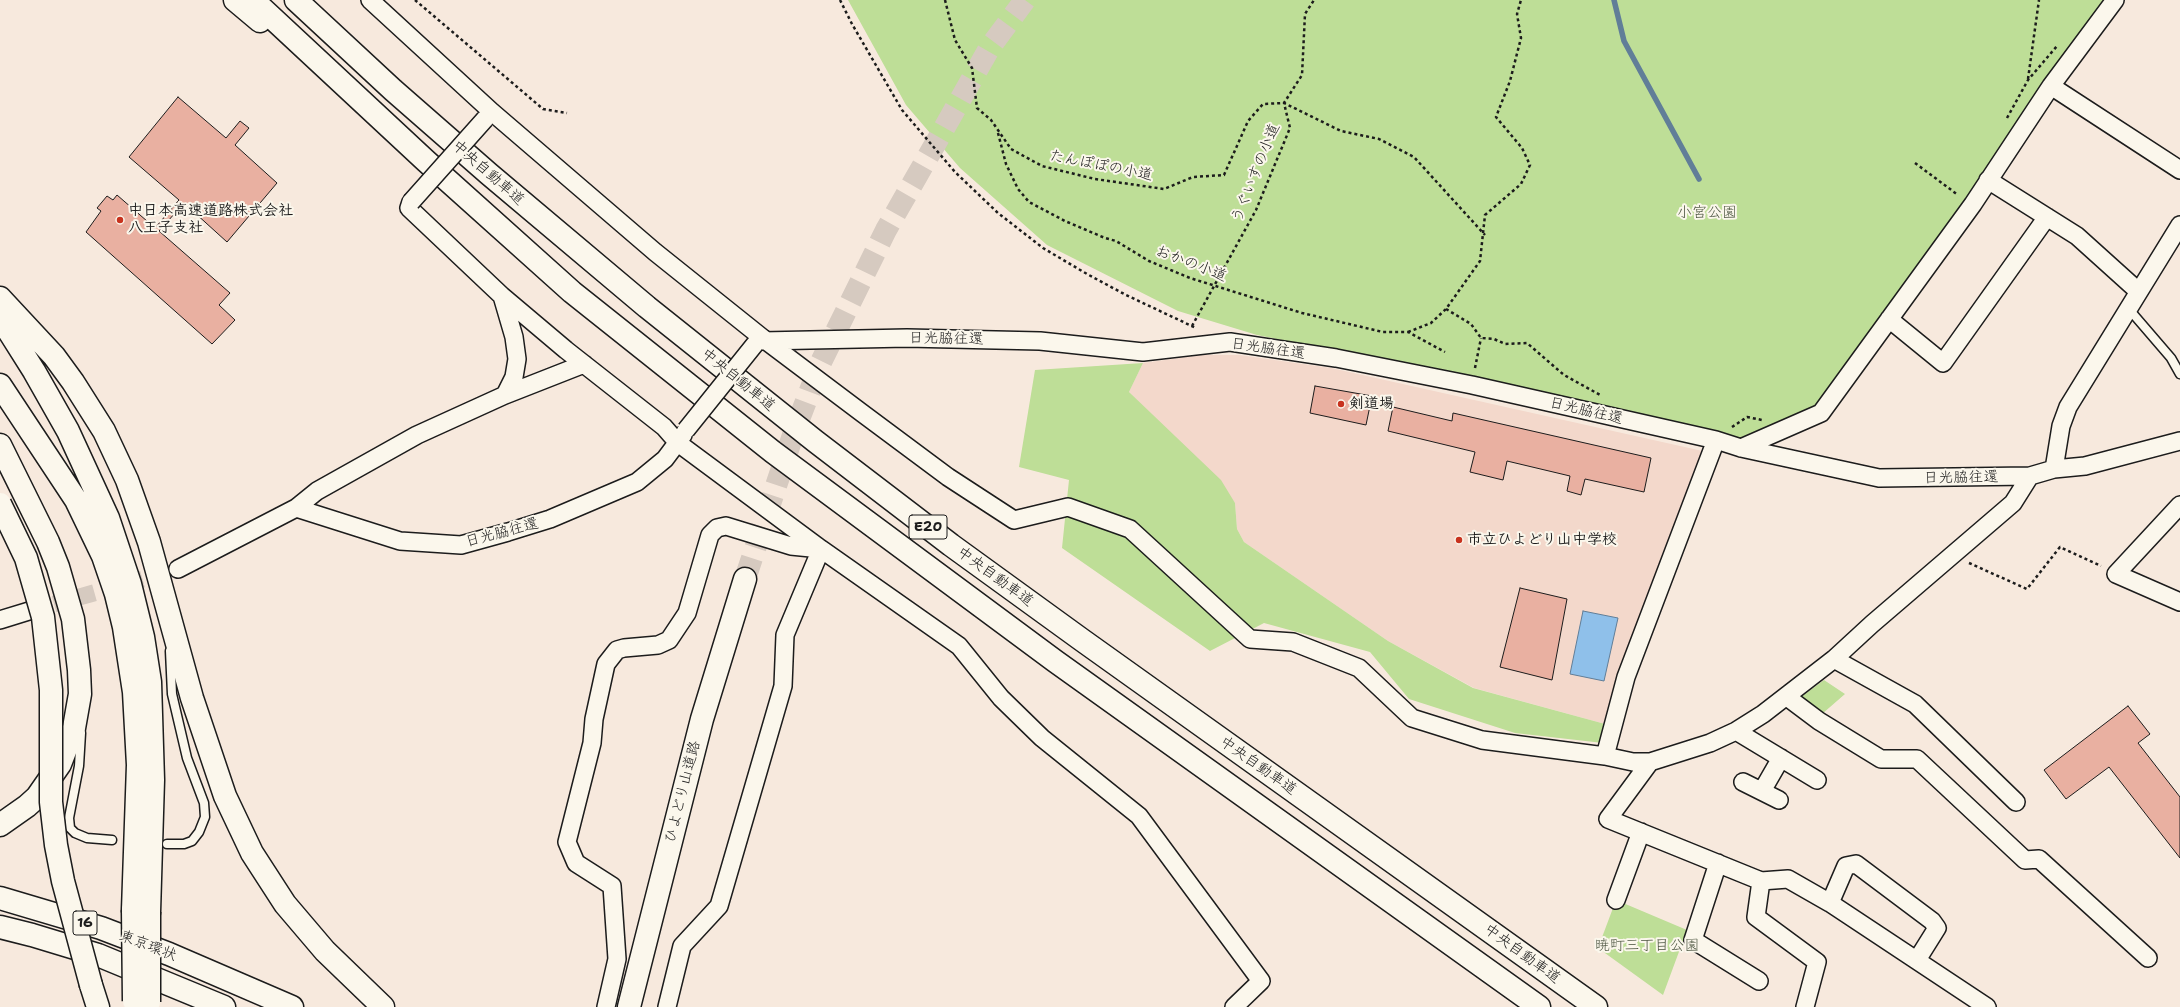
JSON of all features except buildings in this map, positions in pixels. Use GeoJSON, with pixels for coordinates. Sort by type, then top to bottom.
{"type":"FeatureCollection","features":[{"type":"Feature","properties":{"kind":"main road"},"geometry":{"type":"LineString","coordinates":[[235,0],[426,161]]}},
{"type":"Feature","properties":{"kind":"main road","name":"中央自動車道"},"geometry":{"type":"LineString","coordinates":[[253,0],[426,161],[572,292],[779,457],[1055,661],[1539,1007]]}},
{"type":"Feature","properties":{"kind":"main road","name":"中央自動車道"},"geometry":{"type":"LineString","coordinates":[[296,0],[392,90],[489,174],[648,308],[815,441],[951,545],[1076,636],[1596,1007]]}},
{"type":"Feature","properties":{"kind":"main road"},"geometry":{"type":"LineString","coordinates":[[0,298],[54,356],[104,431],[127,480],[149,542],[192,698],[220,781],[252,853],[285,904],[315,939],[383,1007]]}},
{"type":"Feature","properties":{"kind":"main road"},"geometry":{"type":"LineString","coordinates":[[0,317],[34,371],[68,431],[108,518],[130,584],[143,637],[150,682],[153,787],[141,911]]}},
{"type":"Feature","properties":{"kind":"main road"},"geometry":{"type":"LineString","coordinates":[[0,385],[76,500],[102,556],[116,594],[124,627],[134,692],[138,765],[141,1004]]}},
{"type":"Feature","properties":{"kind":"main road"},"geometry":{"type":"LineString","coordinates":[[0,445],[51,548],[73,618],[79,670],[80,694],[74,728],[60,764],[37,796],[27,806],[0,825]]}},
{"type":"Feature","properties":{"kind":"main road"},"geometry":{"type":"LineString","coordinates":[[0,461],[24,494]]}},
{"type":"Feature","properties":{"kind":"main road"},"geometry":{"type":"LineString","coordinates":[[0,504],[26,558],[43,617],[51,690],[51,802],[56,845],[63,881],[98,1007]]}},
{"type":"Feature","properties":{"kind":"main road","name":"ひよどり山道路"},"geometry":{"type":"LineString","coordinates":[[629,1007],[702,719],[746,579]]}},
{"type":"Feature","properties":{"kind":"main road","name":"東京環状"},"geometry":{"type":"LineString","coordinates":[[0,898],[101,928],[169,954],[292,1007]]}},
{"type":"Feature","properties":{"kind":"main road","name":"東京環状"},"geometry":{"type":"LineString","coordinates":[[0,927],[98,955],[224,1007]]}},
{"type":"Feature","properties":{"kind":"street"},"geometry":{"type":"LineString","coordinates":[[370,0],[489,115],[655,252],[760,342],[948,477],[1014,520],[1068,507],[1130,529],[1250,639],[1293,642],[1358,668],[1412,718],[1447,730],[1482,740],[1605,756],[1633,762],[1650,762],[1710,743],[1736,731],[1787,697],[1834,659],[1952,555],[2013,504],[2030,476]]}},
{"type":"Feature","properties":{"kind":"street"},"geometry":{"type":"LineString","coordinates":[[1741,448],[1821,413],[1973,204],[2051,86],[2115,0]]}},
{"type":"Feature","properties":{"kind":"street"},"geometry":{"type":"LineString","coordinates":[[2051,86],[2180,170]]}},
{"type":"Feature","properties":{"kind":"street"},"geometry":{"type":"LineString","coordinates":[[489,115],[411,202],[409,208],[502,296],[584,364],[664,427],[682,437],[821,549],[959,646],[1001,698],[1042,738],[1139,816],[1261,981],[1234,1007]]}},
{"type":"Feature","properties":{"kind":"street"},"geometry":{"type":"LineString","coordinates":[[1988,180],[2077,236],[2138,291]]}},
{"type":"Feature","properties":{"kind":"street"},"geometry":{"type":"LineString","coordinates":[[1889,319],[1943,363],[2047,217]]}},
{"type":"Feature","properties":{"kind":"street"},"geometry":{"type":"LineString","coordinates":[[2054,469],[2061,426],[2068,407],[2180,225]]}},
{"type":"Feature","properties":{"kind":"street"},"geometry":{"type":"LineString","coordinates":[[502,296],[514,337],[517,359],[514,377],[505,395]]}},
{"type":"Feature","properties":{"kind":"street","name":"日光脇往還"},"geometry":{"type":"LineString","coordinates":[[296,508],[400,541],[461,545],[550,520],[622,490],[650,473],[682,437],[760,342],[908,338],[1040,341],[1143,352],[1230,342],[1336,358],[1472,385],[1716,440],[1741,448],[1879,478],[2030,476],[2054,469],[2085,466],[2180,441]]}},
{"type":"Feature","properties":{"kind":"street"},"geometry":{"type":"LineString","coordinates":[[178,569],[296,508],[317,491],[417,435],[505,395],[584,364]]}},
{"type":"Feature","properties":{"kind":"street"},"geometry":{"type":"LineString","coordinates":[[1605,756],[1626,677],[1716,440]]}},
{"type":"Feature","properties":{"kind":"street"},"geometry":{"type":"LineString","coordinates":[[2180,505],[2116,574],[2180,602]]}},
{"type":"Feature","properties":{"kind":"street"},"geometry":{"type":"LineString","coordinates":[[606,1007],[617,959],[612,886],[576,863],[567,842],[592,743],[594,719],[606,664],[617,650],[658,645],[669,640],[687,613],[710,536],[717,528],[726,526],[791,546],[821,549]]}},
{"type":"Feature","properties":{"kind":"street"},"geometry":{"type":"LineString","coordinates":[[667,1007],[682,946],[719,906],[782,686],[785,635],[821,549]]}},
{"type":"Feature","properties":{"kind":"street"},"geometry":{"type":"LineString","coordinates":[[0,620],[29,611]]}},
{"type":"Feature","properties":{"kind":"street"},"geometry":{"type":"LineString","coordinates":[[1834,659],[1915,704],[2016,802]]}},
{"type":"Feature","properties":{"kind":"street"},"geometry":{"type":"LineString","coordinates":[[1787,697],[1819,720],[1881,759],[1917,759],[2025,860],[2039,859],[2148,958]]}},
{"type":"Feature","properties":{"kind":"street"},"geometry":{"type":"LineString","coordinates":[[1736,731],[1817,780]]}},
{"type":"Feature","properties":{"kind":"street"},"geometry":{"type":"LineString","coordinates":[[1762,791],[1781,758]]}},
{"type":"Feature","properties":{"kind":"street"},"geometry":{"type":"LineString","coordinates":[[1650,762],[1608,819],[1761,881],[1788,879],[1830,903],[1987,1007]]}},
{"type":"Feature","properties":{"kind":"street"},"geometry":{"type":"LineString","coordinates":[[1743,782],[1779,800]]}},
{"type":"Feature","properties":{"kind":"street"},"geometry":{"type":"LineString","coordinates":[[1616,900],[1641,832]]}},
{"type":"Feature","properties":{"kind":"street"},"geometry":{"type":"LineString","coordinates":[[1718,863],[1693,940],[1760,981]]}},
{"type":"Feature","properties":{"kind":"street"},"geometry":{"type":"LineString","coordinates":[[1830,903],[1846,866],[1856,864],[1932,921],[1937,928],[1917,960]]}},
{"type":"Feature","properties":{"kind":"street"},"geometry":{"type":"LineString","coordinates":[[1761,881],[1756,917],[1817,962],[1805,1007]]}},
{"type":"Feature","properties":{"kind":"lane"},"geometry":{"type":"LineString","coordinates":[[2128,308],[2171,358],[2180,374]]}},
{"type":"Feature","properties":{"kind":"lane"},"geometry":{"type":"LineString","coordinates":[[166,844],[184,844],[192,841],[199,832],[206,817],[204,803],[187,758],[172,694],[167,606]]}},
{"type":"Feature","properties":{"kind":"lane"},"geometry":{"type":"LineString","coordinates":[[80,694],[81,730],[79,766],[69,818],[70,828],[75,834],[87,838],[112,840]]}},
{"type":"Feature","properties":{"kind":"path"},"geometry":{"type":"LineString","coordinates":[[415,0],[543,109],[567,113]]}},
{"type":"Feature","properties":{"kind":"path"},"geometry":{"type":"LineString","coordinates":[[840,0],[852,24],[902,110],[955,172],[998,212],[1043,248],[1080,270],[1126,296],[1198,329]]}},
{"type":"Feature","properties":{"kind":"path","name":"たんぽぽの小道"},"geometry":{"type":"LineString","coordinates":[[945,0],[955,40],[972,68],[977,108],[991,120],[1011,149],[1042,166],[1095,179],[1164,189],[1193,177],[1224,175],[1248,121],[1263,104],[1284,103],[1341,131],[1379,139],[1414,157],[1485,235]]}},
{"type":"Feature","properties":{"kind":"path"},"geometry":{"type":"LineString","coordinates":[[1284,103],[1302,75],[1305,14],[1314,0]]}},
{"type":"Feature","properties":{"kind":"path","name":"おかの小道"},"geometry":{"type":"LineString","coordinates":[[998,131],[1006,164],[1018,189],[1029,202],[1066,221],[1105,238],[1116,241],[1149,261],[1168,270],[1215,286],[1302,313],[1383,332],[1408,332],[1430,323],[1446,309],[1480,261],[1485,235],[1486,215],[1520,184],[1530,165],[1522,148],[1496,117],[1510,81],[1522,38],[1518,14],[1521,0]]}},
{"type":"Feature","properties":{"kind":"path"},"geometry":{"type":"LineString","coordinates":[[2028,80],[2039,0]]}},
{"type":"Feature","properties":{"kind":"path"},"geometry":{"type":"LineString","coordinates":[[2005,122],[2028,80],[2059,44]]}},
{"type":"Feature","properties":{"kind":"path","name":"うぐいすの小道"},"geometry":{"type":"LineString","coordinates":[[1192,326],[1256,210],[1290,128],[1284,103]]}},
{"type":"Feature","properties":{"kind":"path"},"geometry":{"type":"LineString","coordinates":[[1915,164],[1973,204]]}},
{"type":"Feature","properties":{"kind":"path"},"geometry":{"type":"LineString","coordinates":[[1446,309],[1471,324],[1482,338],[1494,339],[1505,344],[1527,343],[1564,375],[1604,397]]}},
{"type":"Feature","properties":{"kind":"path","name":"おかの小道"},"geometry":{"type":"LineString","coordinates":[[1408,332],[1444,352]]}},
{"type":"Feature","properties":{"kind":"path"},"geometry":{"type":"LineString","coordinates":[[1472,385],[1482,338]]}},
{"type":"Feature","properties":{"kind":"path"},"geometry":{"type":"LineString","coordinates":[[1732,427],[1747,417],[1767,421]]}},
{"type":"Feature","properties":{"kind":"path"},"geometry":{"type":"LineString","coordinates":[[1725,425],[1738,428]]}},
{"type":"Feature","properties":{"kind":"path"},"geometry":{"type":"LineString","coordinates":[[1952,555],[2027,589],[2060,547],[2116,574]]}},
{"type":"Feature","properties":{"kind":"shaded area","name":"市立ひよどり山中学校"},"geometry":{"type":"Polygon","coordinates":[[[1202,355],[1239,355],[1331,368],[1707,452],[1677,538],[1628,649],[1605,724],[1474,688],[1388,641],[1244,542],[1237,529],[1235,503],[1129,392],[1143,363],[1202,355]]]}},
{"type":"Feature","properties":{"kind":"green space","name":"小宮公園"},"geometry":{"type":"Polygon","coordinates":[[[848,0],[2115,0],[1821,413],[1747,441],[1447,373],[1257,335],[1178,311],[1047,245],[960,168],[906,105],[848,0]]]}},
{"type":"Feature","properties":{"kind":"green space"},"geometry":{"type":"Polygon","coordinates":[[[1143,363],[1129,392],[1221,480],[1235,503],[1237,529],[1244,542],[1388,641],[1473,688],[1605,724],[1603,743],[1515,733],[1409,699],[1370,652],[1264,623],[1210,651],[1062,548],[1069,480],[1019,467],[1035,370],[1143,363]]]}},
{"type":"Feature","properties":{"kind":"green space"},"geometry":{"type":"Polygon","coordinates":[[[1824,680],[1845,694],[1822,714],[1801,697],[1824,680]]]}},
{"type":"Feature","properties":{"kind":"green space","name":"暁町三丁目公園"},"geometry":{"type":"Polygon","coordinates":[[[1616,900],[1687,930],[1663,995],[1598,948],[1616,900]]]}},
{"type":"Feature","properties":{"kind":"water"},"geometry":{"type":"Polygon","coordinates":[[[1583,611],[1618,618],[1604,681],[1570,674],[1583,611]]]}},
{"type":"Feature","properties":{"kind":"waterway"},"geometry":{"type":"LineString","coordinates":[[1614,0],[1624,41],[1699,179]]}},
{"type":"Feature","properties":{"kind":"tunnel"},"geometry":{"type":"LineString","coordinates":[[745,579],[793,435],[821,362],[886,230],[990,47],[1025,0]]}},
{"type":"Feature","properties":{"kind":"tunnel"},"geometry":{"type":"LineString","coordinates":[[30,611],[178,569]]}},
{"type":"Feature","properties":{"kind":"place","name":"中日本高速道路株式会社 八王子支社"},"geometry":{"type":"Point","coordinates":[120,220]}},
{"type":"Feature","properties":{"kind":"place","name":"剣道場"},"geometry":{"type":"Point","coordinates":[1341,404]}},
{"type":"Feature","properties":{"kind":"place","name":"市立ひよどり山中学校"},"geometry":{"type":"Point","coordinates":[1459,540]}}]}
